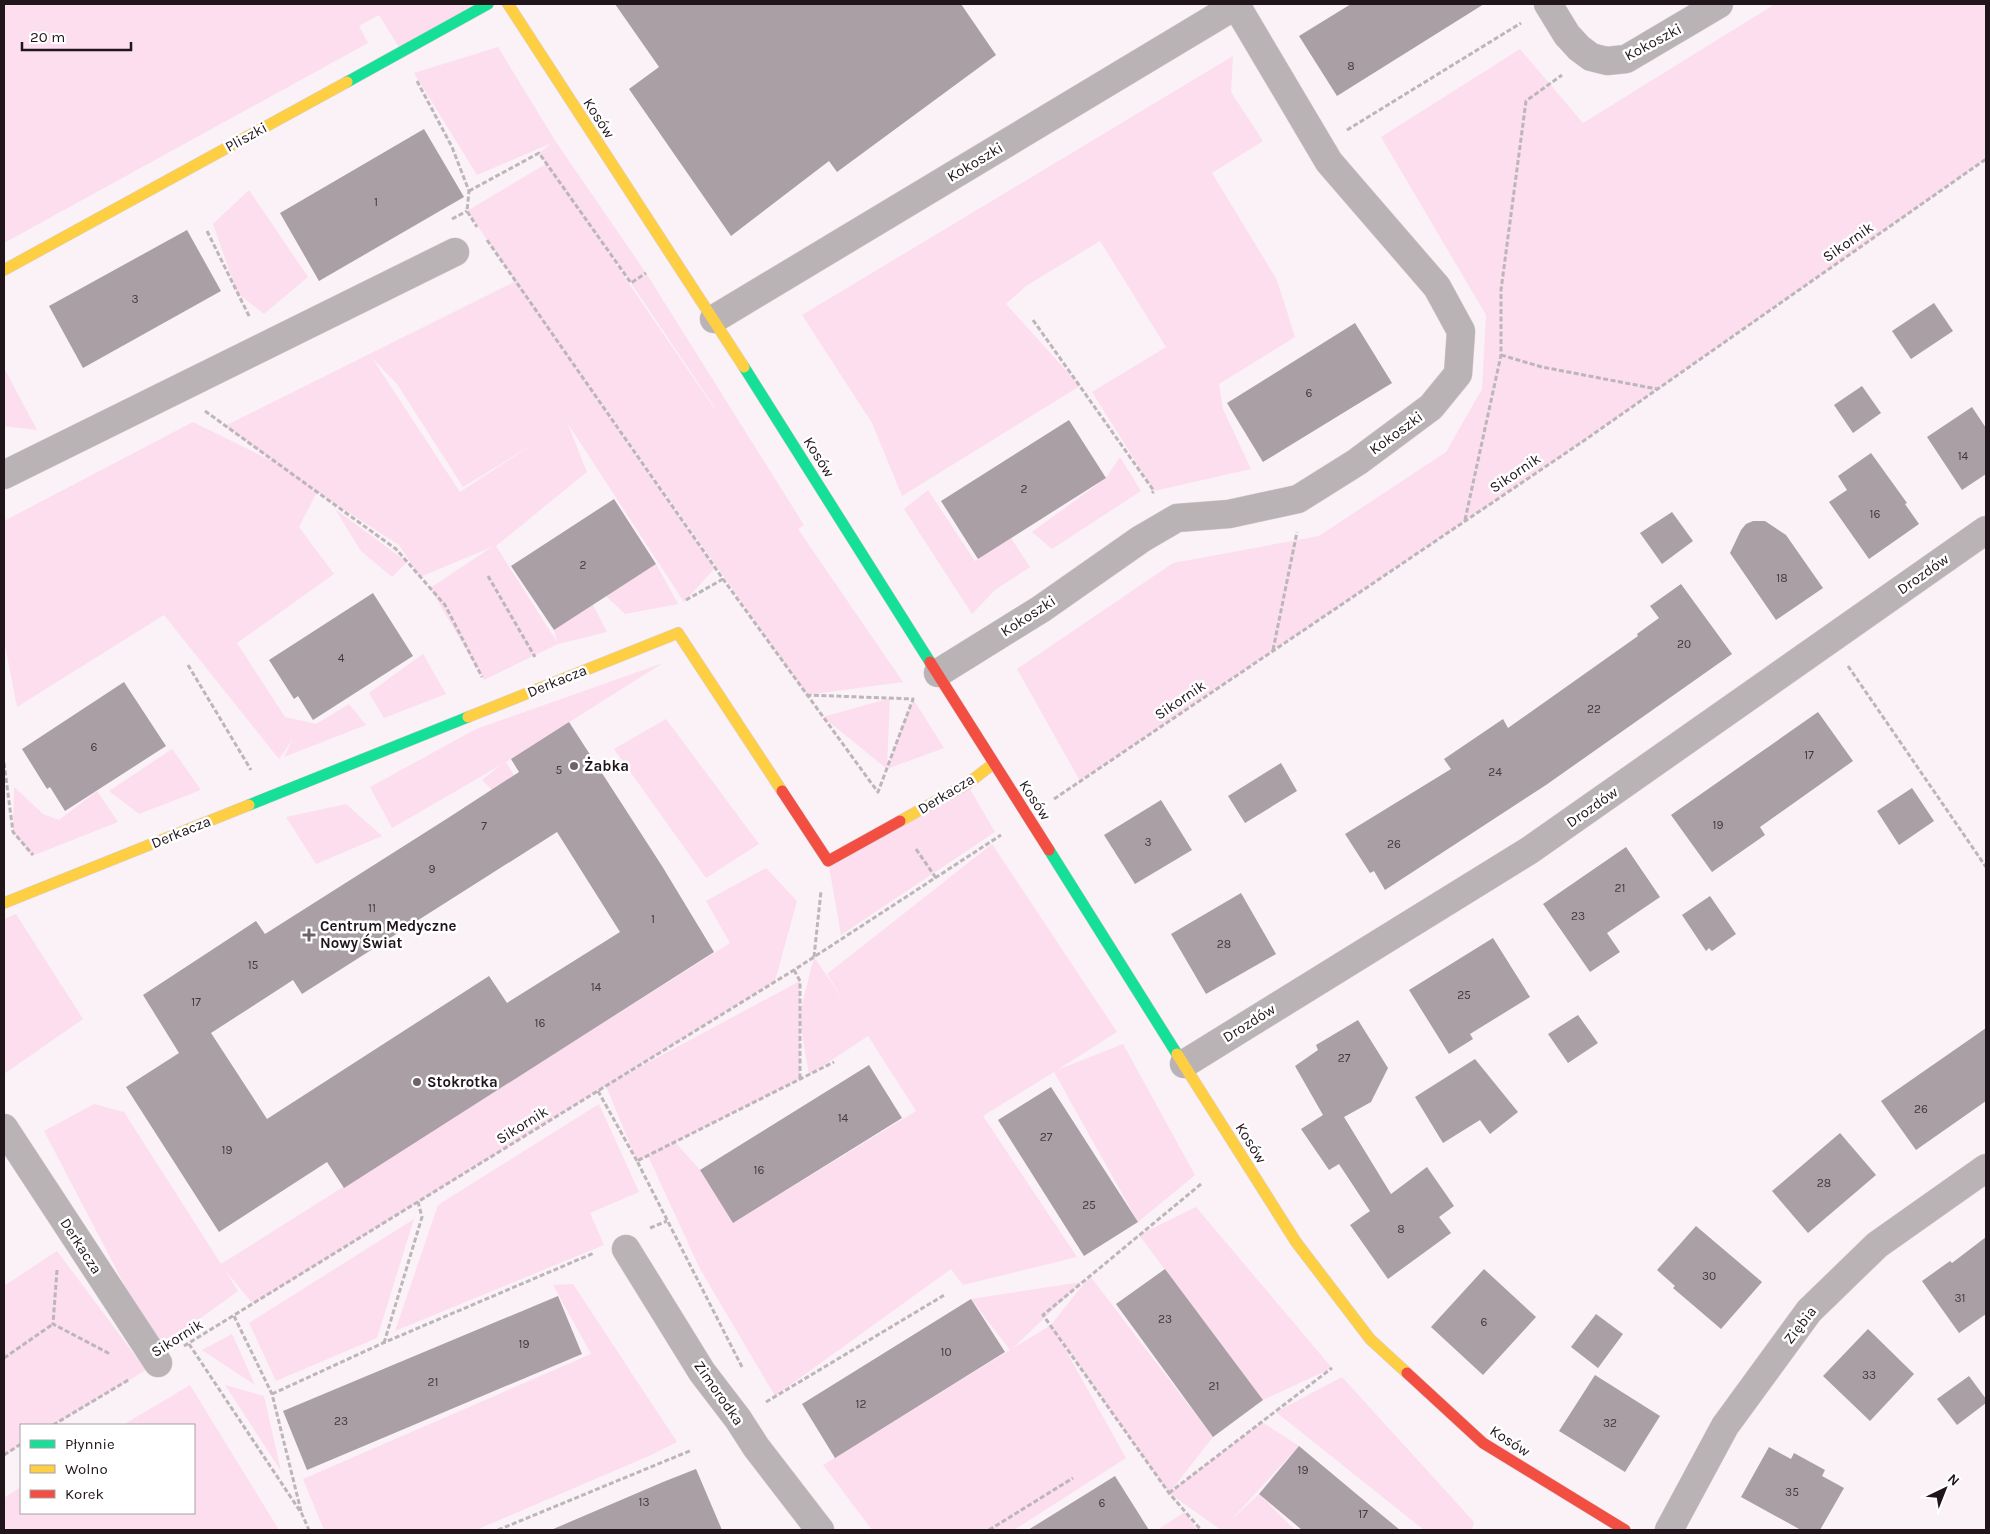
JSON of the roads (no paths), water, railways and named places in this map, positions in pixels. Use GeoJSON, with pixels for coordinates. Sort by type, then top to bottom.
{"type":"FeatureCollection","features":[{"type":"Feature","properties":{"kind":"street","name":"Pliszki"},"geometry":{"type":"LineString","coordinates":[[4,270],[488,4]]}},
{"type":"Feature","properties":{"kind":"street","name":"Kosów"},"geometry":{"type":"LineString","coordinates":[[508,4],[714,319],[1296,1242],[1370,1339],[1483,1443],[1625,1530]]}},
{"type":"Feature","properties":{"kind":"street","name":"Kokoszki"},"geometry":{"type":"LineString","coordinates":[[714,319],[1237,4],[1329,162],[1437,287],[1461,331],[1458,374],[1430,408],[1357,462],[1298,499],[1229,514],[1176,518],[1141,539],[1040,609],[938,673]]}},
{"type":"Feature","properties":{"kind":"street","name":"Kokoszki"},"geometry":{"type":"LineString","coordinates":[[1548,5],[1567,35],[1579,48],[1591,57],[1606,61],[1626,59],[1719,4]]}},
{"type":"Feature","properties":{"kind":"street"},"geometry":{"type":"LineString","coordinates":[[4,475],[455,252]]}},
{"type":"Feature","properties":{"kind":"street","name":"Drozdów"},"geometry":{"type":"LineString","coordinates":[[1184,1064],[1530,850],[1986,530]]}},
{"type":"Feature","properties":{"kind":"street","name":"Derkacza"},"geometry":{"type":"LineString","coordinates":[[5,896],[678,632],[828,861],[967,784],[993,764]]}},
{"type":"Feature","properties":{"kind":"street","name":"Derkacza"},"geometry":{"type":"LineString","coordinates":[[4,1128],[158,1363]]}},
{"type":"Feature","properties":{"kind":"street","name":"Ziębia"},"geometry":{"type":"LineString","coordinates":[[1669,1530],[1725,1426],[1809,1311],[1876,1245],[1986,1168]]}},
{"type":"Feature","properties":{"kind":"street","name":"Zimorodka"},"geometry":{"type":"LineString","coordinates":[[626,1249],[702,1372],[738,1419],[756,1447],[820,1530]]}},
{"type":"Feature","properties":{"kind":"place","name":"Żabka"},"geometry":{"type":"Point","coordinates":[574,766]}},
{"type":"Feature","properties":{"kind":"place","name":"Centrum Medyczne Nowy Świat"},"geometry":{"type":"Point","coordinates":[309,935]}},
{"type":"Feature","properties":{"kind":"place","name":"Stokrotka"},"geometry":{"type":"Point","coordinates":[417,1082]}}]}
